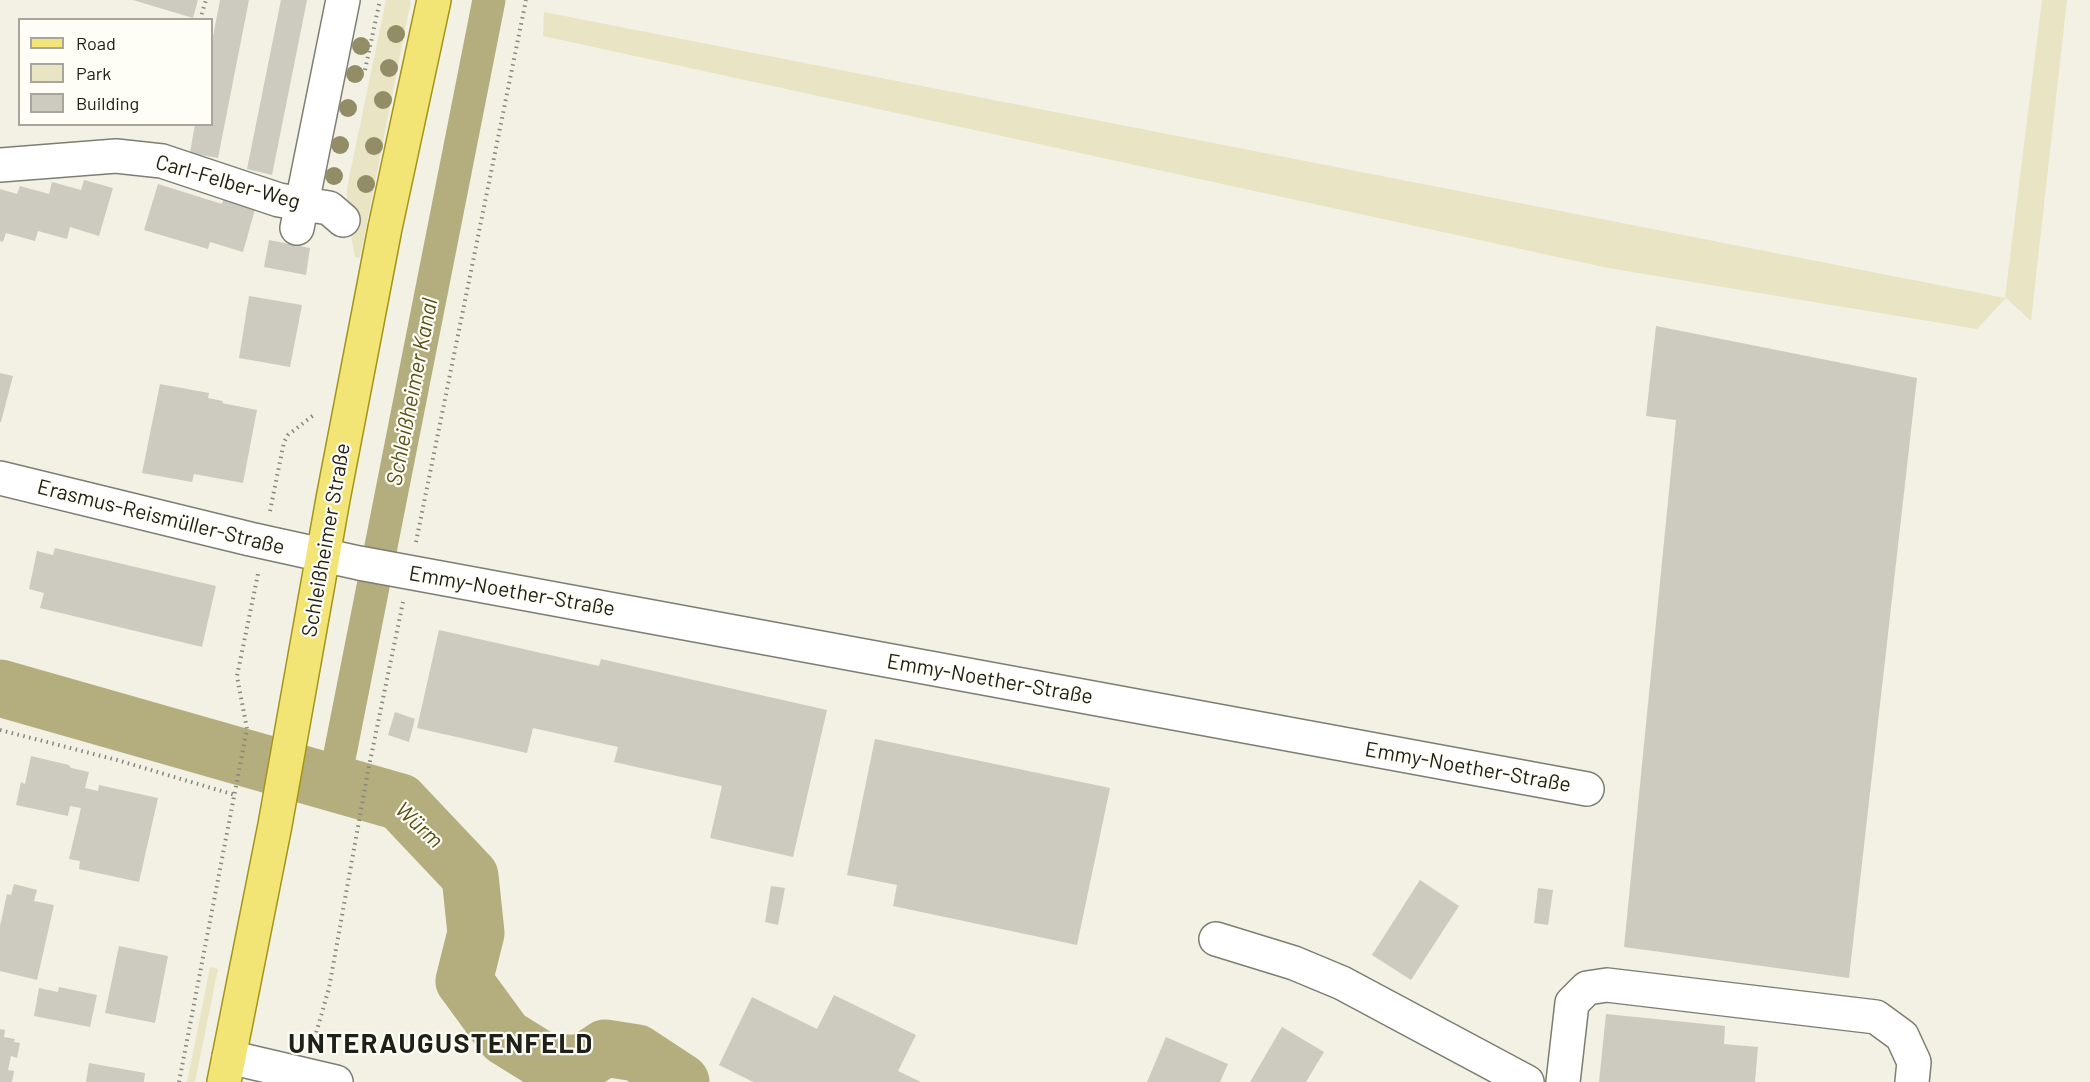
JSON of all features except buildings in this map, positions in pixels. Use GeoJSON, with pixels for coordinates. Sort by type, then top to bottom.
{"type":"FeatureCollection","features":[{"type":"Feature","properties":{"kind":"main road","name":"Schleißheimer Straße"},"geometry":{"type":"LineString","coordinates":[[227,1070],[277,814],[322,556],[386,228],[434,0]]}},
{"type":"Feature","properties":{"kind":"street"},"geometry":{"type":"LineString","coordinates":[[300,216],[343,0]]}},
{"type":"Feature","properties":{"kind":"street","name":"Carl-Felber-Weg"},"geometry":{"type":"LineString","coordinates":[[0,165],[117,156],[162,161],[279,200],[300,216],[329,208],[343,220]]}},
{"type":"Feature","properties":{"kind":"street","name":"Erasmus-Reismüller-Straße"},"geometry":{"type":"LineString","coordinates":[[0,478],[322,556]]}},
{"type":"Feature","properties":{"kind":"street","name":"Emmy-Noether-Straße"},"geometry":{"type":"LineString","coordinates":[[322,556],[1587,789]]}},
{"type":"Feature","properties":{"kind":"street"},"geometry":{"type":"LineString","coordinates":[[1216,939],[1294,963],[1342,983],[1527,1082]]}},
{"type":"Feature","properties":{"kind":"street"},"geometry":{"type":"LineString","coordinates":[[1563,1082],[1572,1003],[1587,988],[1607,985],[1876,1017],[1902,1036],[1914,1062],[1912,1082]]}},
{"type":"Feature","properties":{"kind":"street"},"geometry":{"type":"LineString","coordinates":[[227,1070],[303,1074],[336,1082]]}},
{"type":"Feature","properties":{"kind":"path"},"geometry":{"type":"LineString","coordinates":[[201,18],[206,0]]}},
{"type":"Feature","properties":{"kind":"path"},"geometry":{"type":"LineString","coordinates":[[363,80],[380,0]]}},
{"type":"Feature","properties":{"kind":"path"},"geometry":{"type":"LineString","coordinates":[[303,1074],[329,988],[401,571],[526,0]]}},
{"type":"Feature","properties":{"kind":"path"},"geometry":{"type":"LineString","coordinates":[[179,1082],[247,729],[237,676],[284,442],[288,435],[316,414],[320,407]]}},
{"type":"Feature","properties":{"kind":"path"},"geometry":{"type":"LineString","coordinates":[[0,730],[117,760],[235,795]]}},
{"type":"Feature","properties":{"kind":"green space"},"geometry":{"type":"Polygon","coordinates":[[[386,0],[411,0],[360,258],[355,257],[347,215],[347,188],[386,0]]]}},
{"type":"Feature","properties":{"kind":"green space"},"geometry":{"type":"Polygon","coordinates":[[[2042,0],[2067,0],[2031,321],[2006,298],[1977,329],[1608,268],[543,36],[544,12],[2005,298],[2042,0]]]}},
{"type":"Feature","properties":{"kind":"green space"},"geometry":{"type":"Polygon","coordinates":[[[210,967],[218,969],[195,1082],[187,1082],[210,967]]]}},
{"type":"Feature","properties":{"kind":"waterway","name":"Schleißheimer Kanal"},"geometry":{"type":"LineString","coordinates":[[334,784],[489,0]]}},
{"type":"Feature","properties":{"kind":"waterway","name":"Würm"},"geometry":{"type":"LineString","coordinates":[[0,688],[400,802],[470,876],[476,933],[464,981],[505,1037],[547,1063],[582,1063],[605,1048],[637,1053],[681,1082]]}},
{"type":"Feature","properties":{"kind":"district","name":"UNTERAUGUSTENFELD"},"geometry":{"type":"Point","coordinates":[441,1044]}}]}
